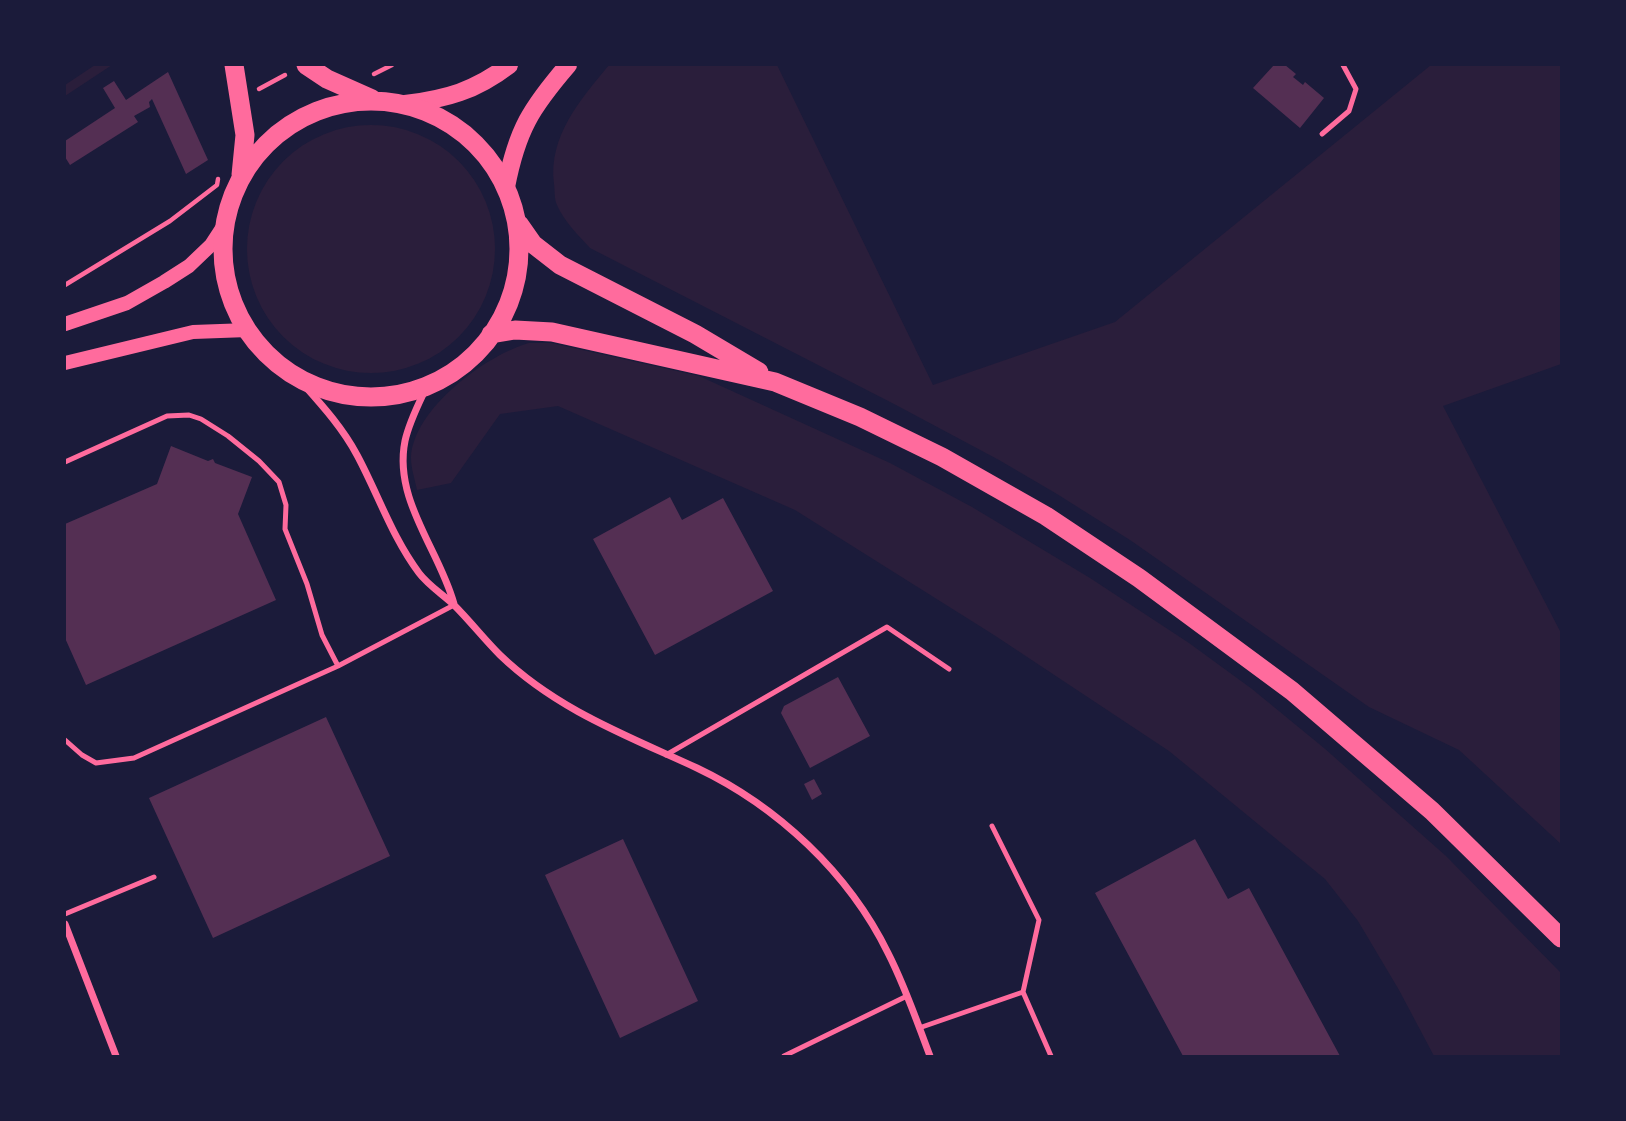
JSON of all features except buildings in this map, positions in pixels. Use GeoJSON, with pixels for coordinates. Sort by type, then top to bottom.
{"type":"FeatureCollection","features":[{"type":"Feature","properties":{"kind":"highway"},"geometry":{"type":"LineString","coordinates":[[234,65],[245,135],[241,179]]}},
{"type":"Feature","properties":{"kind":"highway"},"geometry":{"type":"LineString","coordinates":[[298,68],[376,101]]}},
{"type":"Feature","properties":{"kind":"highway"},"geometry":{"type":"LineString","coordinates":[[376,101],[405,104],[437,116],[465,134],[489,158],[506,187],[516,220],[519,240],[516,280],[506,308],[491,334],[473,356],[452,373],[427,386],[405,393],[360,396],[316,386],[296,376],[269,356],[238,314],[226,278],[224,260],[226,222],[231,201],[249,165],[271,140],[297,121],[327,107],[343,103],[376,101]]}},
{"type":"Feature","properties":{"kind":"highway"},"geometry":{"type":"LineString","coordinates":[[516,220],[533,244],[560,265],[695,334],[775,382],[860,417],[942,457],[1046,516],[1139,578],[1254,662],[1332,724],[1432,811],[1561,938]]}},
{"type":"Feature","properties":{"kind":"highway"},"geometry":{"type":"LineString","coordinates":[[491,334],[515,330],[552,332],[775,382]]}},
{"type":"Feature","properties":{"kind":"main road"},"geometry":{"type":"LineString","coordinates":[[405,104],[452,96],[470,89],[509,65]]}},
{"type":"Feature","properties":{"kind":"main road"},"geometry":{"type":"LineString","coordinates":[[506,187],[513,150],[530,112],[568,65]]}},
{"type":"Feature","properties":{"kind":"main road"},"geometry":{"type":"LineString","coordinates":[[65,324],[127,303],[164,282],[189,266],[211,245],[226,222]]}},
{"type":"Feature","properties":{"kind":"main road"},"geometry":{"type":"LineString","coordinates":[[65,363],[193,332],[248,330]]}},
{"type":"Feature","properties":{"kind":"street"},"geometry":{"type":"LineString","coordinates":[[296,376],[340,426],[419,573],[454,605],[503,658],[541,688],[603,726],[719,780],[754,801],[792,830],[827,864],[878,935],[907,996],[930,1056]]}},
{"type":"Feature","properties":{"kind":"street"},"geometry":{"type":"LineString","coordinates":[[427,386],[405,440],[405,478],[417,520],[448,583],[454,605]]}},
{"type":"Feature","properties":{"kind":"street"},"geometry":{"type":"LineString","coordinates":[[65,925],[116,1056]]}},
{"type":"Feature","properties":{"kind":"lane"},"geometry":{"type":"LineString","coordinates":[[1322,134],[1349,111],[1356,89],[1343,65]]}},
{"type":"Feature","properties":{"kind":"lane"},"geometry":{"type":"LineString","coordinates":[[65,462],[167,416],[189,415],[201,419],[228,436],[259,461],[279,482],[286,505],[285,530],[307,584],[322,635],[338,666]]}},
{"type":"Feature","properties":{"kind":"lane"},"geometry":{"type":"LineString","coordinates":[[65,740],[96,763],[134,758],[338,666],[454,605]]}},
{"type":"Feature","properties":{"kind":"lane"},"geometry":{"type":"LineString","coordinates":[[666,755],[887,627],[949,669]]}},
{"type":"Feature","properties":{"kind":"lane"},"geometry":{"type":"LineString","coordinates":[[992,826],[1039,920],[1023,992],[1051,1056]]}},
{"type":"Feature","properties":{"kind":"lane"},"geometry":{"type":"LineString","coordinates":[[65,914],[153,877]]}},
{"type":"Feature","properties":{"kind":"lane"},"geometry":{"type":"LineString","coordinates":[[919,1028],[1023,992]]}},
{"type":"Feature","properties":{"kind":"lane"},"geometry":{"type":"LineString","coordinates":[[784,1056],[907,996]]}},
{"type":"Feature","properties":{"kind":"path"},"geometry":{"type":"LineString","coordinates":[[240,98],[298,68]]}},
{"type":"Feature","properties":{"kind":"path"},"geometry":{"type":"LineString","coordinates":[[65,285],[170,221],[217,185],[219,172]]}},
{"type":"Feature","properties":{"kind":"shaded area"},"geometry":{"type":"Polygon","coordinates":[[[95,65],[112,65],[65,96],[65,85],[95,65]]]}},
{"type":"Feature","properties":{"kind":"shaded area"},"geometry":{"type":"Polygon","coordinates":[[[609,65],[777,65],[933,385],[1115,322],[1431,65],[1561,65],[1561,364],[1443,406],[1561,633],[1561,844],[1459,750],[1369,707],[1130,540],[1057,494],[896,405],[590,248],[567,222],[557,205],[553,166],[561,134],[569,119],[609,65]]]}},
{"type":"Feature","properties":{"kind":"shaded area"},"geometry":{"type":"Polygon","coordinates":[[[371,125],[407,131],[429,140],[449,153],[467,171],[480,191],[489,213],[495,249],[489,285],[480,307],[467,327],[449,345],[429,358],[407,367],[371,373],[335,367],[313,358],[293,345],[275,327],[262,307],[253,285],[247,249],[253,213],[262,191],[275,171],[293,153],[313,140],[335,131],[371,125]]]}},
{"type":"Feature","properties":{"kind":"shaded area"},"geometry":{"type":"Polygon","coordinates":[[[529,343],[551,343],[699,376],[890,463],[972,507],[1090,578],[1189,643],[1252,689],[1324,748],[1446,856],[1561,973],[1561,1056],[1434,1056],[1358,921],[1325,879],[1169,751],[994,635],[795,510],[558,406],[500,414],[451,483],[417,490],[411,458],[415,439],[424,421],[438,403],[473,372],[512,349],[529,343]]]}}]}
